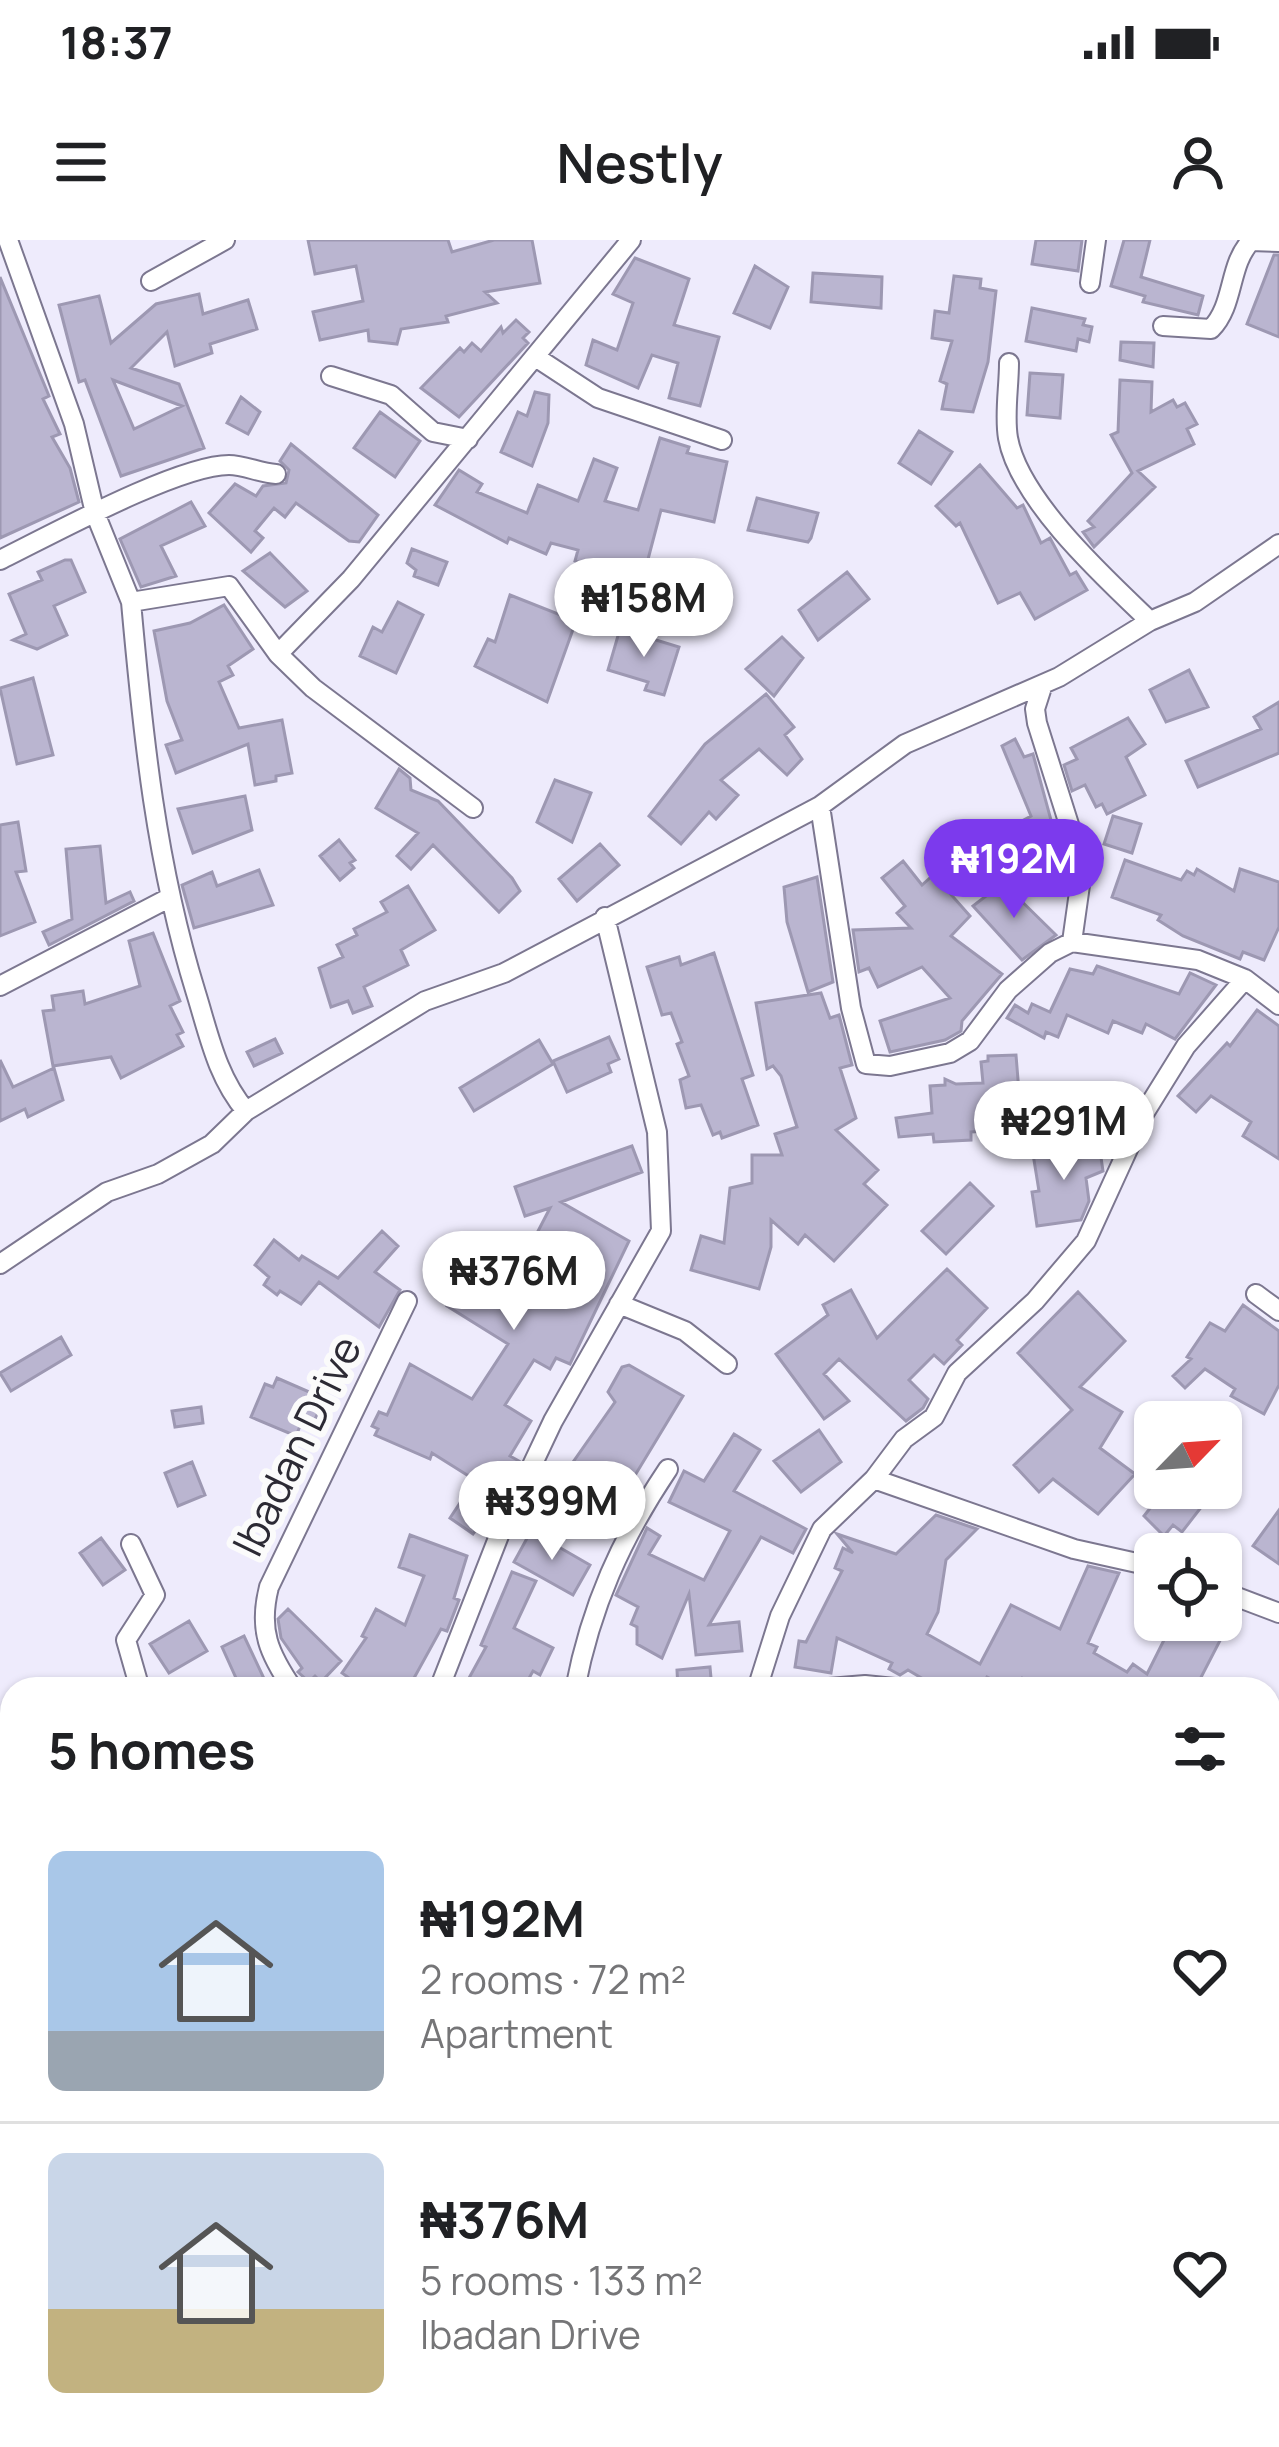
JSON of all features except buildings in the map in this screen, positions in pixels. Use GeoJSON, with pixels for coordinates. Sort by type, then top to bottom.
{"type":"FeatureCollection","features":[{"type":"Feature","properties":{"kind":"street"},"geometry":{"type":"LineString","coordinates":[[8,240],[74,424],[95,513],[131,602],[148,782],[167,899],[220,1070],[246,1111]]}},
{"type":"Feature","properties":{"kind":"street"},"geometry":{"type":"LineString","coordinates":[[151,281],[225,240]]}},
{"type":"Feature","properties":{"kind":"street"},"geometry":{"type":"LineString","coordinates":[[278,654],[351,579],[631,240]]}},
{"type":"Feature","properties":{"kind":"street"},"geometry":{"type":"LineString","coordinates":[[1090,283],[1096,240]]}},
{"type":"Feature","properties":{"kind":"street"},"geometry":{"type":"LineString","coordinates":[[1163,326],[1211,329],[1220,320],[1239,254],[1251,241],[1279,242]]}},
{"type":"Feature","properties":{"kind":"street"},"geometry":{"type":"LineString","coordinates":[[537,358],[598,398],[722,440]]}},
{"type":"Feature","properties":{"kind":"street"},"geometry":{"type":"LineString","coordinates":[[1009,363],[1007,436],[1021,470],[1068,536],[1150,621]]}},
{"type":"Feature","properties":{"kind":"street"},"geometry":{"type":"LineString","coordinates":[[331,376],[391,395],[433,432],[468,439]]}},
{"type":"Feature","properties":{"kind":"street"},"geometry":{"type":"LineString","coordinates":[[0,560],[95,513],[206,469],[231,465],[275,474]]}},
{"type":"Feature","properties":{"kind":"street"},"geometry":{"type":"LineString","coordinates":[[0,1264],[107,1192],[158,1174],[212,1144],[246,1111],[425,1000],[504,973],[820,806],[904,743],[1043,684],[1150,621],[1195,602],[1279,544]]}},
{"type":"Feature","properties":{"kind":"street"},"geometry":{"type":"LineString","coordinates":[[131,602],[229,586],[278,654],[337,708],[473,808]]}},
{"type":"Feature","properties":{"kind":"street"},"geometry":{"type":"LineString","coordinates":[[1043,684],[1035,709],[1037,723],[1081,878],[1072,942]]}},
{"type":"Feature","properties":{"kind":"street"},"geometry":{"type":"LineString","coordinates":[[820,806],[851,1008],[866,1064],[890,1066],[950,1053],[970,1041],[1008,990],[1050,953],[1072,942],[1198,961],[1245,979],[1279,1006]]}},
{"type":"Feature","properties":{"kind":"street"},"geometry":{"type":"LineString","coordinates":[[0,986],[167,899]]}},
{"type":"Feature","properties":{"kind":"street"},"geometry":{"type":"LineString","coordinates":[[444,1677],[500,1533],[662,1231],[657,1132],[605,917]]}},
{"type":"Feature","properties":{"kind":"street"},"geometry":{"type":"LineString","coordinates":[[761,1677],[806,1556],[840,1509],[874,1479],[904,1439],[934,1417],[956,1373],[1035,1300],[1085,1241],[1144,1112],[1186,1046],[1245,979]]}},
{"type":"Feature","properties":{"kind":"street"},"geometry":{"type":"LineString","coordinates":[[1256,1294],[1279,1311]]}},
{"type":"Feature","properties":{"kind":"street","name":"Ibadan Drive"},"geometry":{"type":"LineString","coordinates":[[286,1677],[265,1642],[263,1612],[268,1587],[407,1301]]}},
{"type":"Feature","properties":{"kind":"street"},"geometry":{"type":"LineString","coordinates":[[619,1304],[685,1331],[727,1364]]}},
{"type":"Feature","properties":{"kind":"street"},"geometry":{"type":"LineString","coordinates":[[577,1677],[586,1629],[624,1534],[668,1469]]}},
{"type":"Feature","properties":{"kind":"street"},"geometry":{"type":"LineString","coordinates":[[874,1479],[1074,1549],[1134,1563]]}},
{"type":"Feature","properties":{"kind":"street"},"geometry":{"type":"LineString","coordinates":[[131,1544],[155,1595],[126,1640],[137,1677]]}},
{"type":"Feature","properties":{"kind":"street"},"geometry":{"type":"LineString","coordinates":[[1242,1598],[1278,1610]]}}]}
